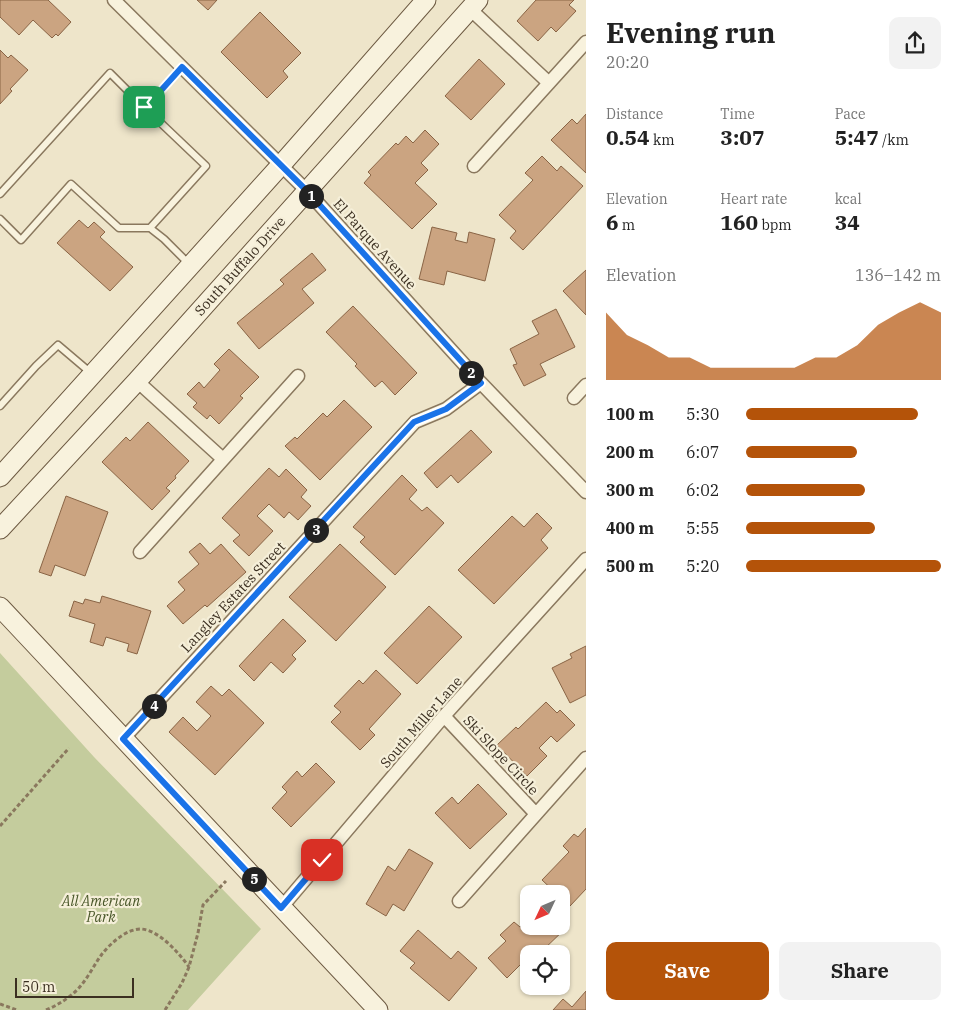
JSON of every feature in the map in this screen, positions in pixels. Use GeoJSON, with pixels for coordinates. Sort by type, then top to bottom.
{"type":"FeatureCollection","features":[{"type":"Feature","properties":{"kind":"main road"},"geometry":{"type":"LineString","coordinates":[[0,477],[281,165],[426,0]]}},
{"type":"Feature","properties":{"kind":"main road","name":"South Buffalo Drive"},"geometry":{"type":"LineString","coordinates":[[0,529],[137,381],[474,4]]}},
{"type":"Feature","properties":{"kind":"main road"},"geometry":{"type":"LineString","coordinates":[[0,608],[378,1010]]}},
{"type":"Feature","properties":{"kind":"street","name":"El Parque Avenue"},"geometry":{"type":"LineString","coordinates":[[114,0],[307,191],[481,383],[586,492]]}},
{"type":"Feature","properties":{"kind":"street"},"geometry":{"type":"LineString","coordinates":[[474,4],[549,83]]}},
{"type":"Feature","properties":{"kind":"street"},"geometry":{"type":"LineString","coordinates":[[474,166],[586,42]]}},
{"type":"Feature","properties":{"kind":"street"},"geometry":{"type":"LineString","coordinates":[[140,552],[298,376]]}},
{"type":"Feature","properties":{"kind":"street"},"geometry":{"type":"LineString","coordinates":[[137,381],[222,459]]}},
{"type":"Feature","properties":{"kind":"street","name":"Langley Estates Street"},"geometry":{"type":"LineString","coordinates":[[123,739],[414,422],[446,409],[481,383]]}},
{"type":"Feature","properties":{"kind":"street"},"geometry":{"type":"LineString","coordinates":[[574,398],[586,385]]}},
{"type":"Feature","properties":{"kind":"street","name":"South Miller Lane"},"geometry":{"type":"LineString","coordinates":[[281,908],[444,716],[586,559]]}},
{"type":"Feature","properties":{"kind":"street","name":"Ski Slope Circle"},"geometry":{"type":"LineString","coordinates":[[444,716],[536,814]]}},
{"type":"Feature","properties":{"kind":"street","name":"Ski Slope Circle"},"geometry":{"type":"LineString","coordinates":[[459,901],[586,758]]}},
{"type":"Feature","properties":{"kind":"lane"},"geometry":{"type":"LineString","coordinates":[[144,107],[182,67]]}},
{"type":"Feature","properties":{"kind":"lane"},"geometry":{"type":"LineString","coordinates":[[0,194],[110,73],[206,166],[150,228]]}},
{"type":"Feature","properties":{"kind":"lane"},"geometry":{"type":"LineString","coordinates":[[0,219],[21,240],[71,184],[119,228],[150,228],[164,239],[190,266]]}},
{"type":"Feature","properties":{"kind":"lane"},"geometry":{"type":"LineString","coordinates":[[0,406],[58,345],[92,374]]}},
{"type":"Feature","properties":{"kind":"path"},"geometry":{"type":"LineString","coordinates":[[0,826],[69,748]]}},
{"type":"Feature","properties":{"kind":"path"},"geometry":{"type":"LineString","coordinates":[[165,1010],[182,983],[188,967],[198,933],[203,905],[226,881]]}},
{"type":"Feature","properties":{"kind":"path"},"geometry":{"type":"LineString","coordinates":[[46,1010],[72,995],[80,987],[108,947],[131,931],[141,929],[157,935],[180,955],[188,967]]}},
{"type":"Feature","properties":{"kind":"path"},"geometry":{"type":"LineString","coordinates":[[0,1004],[17,1010]]}},
{"type":"Feature","properties":{"kind":"green space","name":"All American Park"},"geometry":{"type":"Polygon","coordinates":[[[0,653],[94,757],[261,929],[188,1010],[0,1010],[0,653]]]}},
{"type":"Feature","properties":{"kind":"building"},"geometry":{"type":"Polygon","coordinates":[[[0,0],[48,0],[71,22],[58,36],[56,34],[52,38],[33,20],[19,35],[0,17],[0,0]]]}},
{"type":"Feature","properties":{"kind":"building"},"geometry":{"type":"Polygon","coordinates":[[[197,0],[217,0],[208,10],[197,0]]]}},
{"type":"Feature","properties":{"kind":"building"},"geometry":{"type":"Polygon","coordinates":[[[536,0],[574,0],[569,5],[576,11],[556,32],[551,27],[538,41],[517,21],[536,0]]]}},
{"type":"Feature","properties":{"kind":"building"},"geometry":{"type":"Polygon","coordinates":[[[260,12],[301,53],[283,71],[288,77],[267,98],[221,52],[260,12]]]}},
{"type":"Feature","properties":{"kind":"building"},"geometry":{"type":"Polygon","coordinates":[[[0,50],[8,58],[11,55],[28,70],[10,89],[12,91],[0,104],[0,50]]]}},
{"type":"Feature","properties":{"kind":"building"},"geometry":{"type":"Polygon","coordinates":[[[479,59],[505,84],[471,120],[445,96],[479,59]]]}},
{"type":"Feature","properties":{"kind":"building"},"geometry":{"type":"Polygon","coordinates":[[[586,114],[586,173],[551,140],[572,119],[577,124],[586,114]]]}},
{"type":"Feature","properties":{"kind":"building"},"geometry":{"type":"Polygon","coordinates":[[[425,130],[439,144],[421,163],[428,170],[415,183],[437,204],[412,229],[364,183],[371,175],[368,172],[396,143],[398,145],[406,136],[413,143],[425,130]]]}},
{"type":"Feature","properties":{"kind":"building"},"geometry":{"type":"Polygon","coordinates":[[[542,156],[557,171],[561,166],[583,186],[523,250],[510,238],[516,231],[499,215],[533,180],[525,173],[542,156]]]}},
{"type":"Feature","properties":{"kind":"building"},"geometry":{"type":"Polygon","coordinates":[[[79,220],[88,228],[94,222],[105,232],[100,237],[133,267],[110,291],[57,243],[79,220]]]}},
{"type":"Feature","properties":{"kind":"building"},"geometry":{"type":"Polygon","coordinates":[[[432,227],[457,233],[455,240],[467,243],[469,232],[495,239],[485,281],[447,271],[444,285],[419,279],[432,227]]]}},
{"type":"Feature","properties":{"kind":"building"},"geometry":{"type":"Polygon","coordinates":[[[312,253],[326,270],[302,289],[314,303],[259,349],[237,323],[284,284],[280,280],[312,253]]]}},
{"type":"Feature","properties":{"kind":"building"},"geometry":{"type":"Polygon","coordinates":[[[586,270],[586,315],[563,291],[586,270]]]}},
{"type":"Feature","properties":{"kind":"building"},"geometry":{"type":"Polygon","coordinates":[[[353,306],[417,373],[395,395],[382,381],[375,387],[355,366],[357,364],[326,332],[353,306]]]}},
{"type":"Feature","properties":{"kind":"building"},"geometry":{"type":"Polygon","coordinates":[[[556,309],[575,347],[540,364],[546,375],[524,386],[513,365],[517,364],[510,349],[539,334],[532,321],[556,309]]]}},
{"type":"Feature","properties":{"kind":"building"},"geometry":{"type":"Polygon","coordinates":[[[229,349],[259,377],[240,396],[243,398],[219,424],[210,415],[207,419],[193,407],[197,403],[187,394],[199,382],[204,388],[220,370],[214,364],[229,349]]]}},
{"type":"Feature","properties":{"kind":"building"},"geometry":{"type":"Polygon","coordinates":[[[344,400],[372,427],[320,480],[285,446],[295,437],[297,439],[323,413],[327,417],[344,400]]]}},
{"type":"Feature","properties":{"kind":"building"},"geometry":{"type":"Polygon","coordinates":[[[148,422],[189,461],[166,488],[170,491],[152,510],[102,462],[126,437],[130,441],[148,422]]]}},
{"type":"Feature","properties":{"kind":"building"},"geometry":{"type":"Polygon","coordinates":[[[471,430],[492,452],[458,483],[451,475],[437,488],[424,473],[471,430]]]}},
{"type":"Feature","properties":{"kind":"building"},"geometry":{"type":"Polygon","coordinates":[[[269,468],[279,477],[286,469],[307,490],[301,497],[311,506],[298,520],[289,512],[284,518],[269,504],[257,516],[273,531],[249,556],[233,541],[240,535],[222,518],[269,468]]]}},
{"type":"Feature","properties":{"kind":"building"},"geometry":{"type":"Polygon","coordinates":[[[402,475],[417,490],[409,499],[422,511],[427,507],[444,523],[395,575],[360,542],[365,537],[353,527],[402,475]]]}},
{"type":"Feature","properties":{"kind":"building"},"geometry":{"type":"Polygon","coordinates":[[[66,496],[108,512],[85,576],[55,565],[51,576],[39,572],[66,496]]]}},
{"type":"Feature","properties":{"kind":"building"},"geometry":{"type":"Polygon","coordinates":[[[537,513],[552,528],[541,540],[548,548],[494,604],[458,570],[512,516],[524,527],[537,513]]]}},
{"type":"Feature","properties":{"kind":"building"},"geometry":{"type":"Polygon","coordinates":[[[200,543],[210,554],[221,544],[246,572],[207,607],[205,605],[183,624],[167,606],[185,590],[178,582],[199,564],[189,552],[200,543]]]}},
{"type":"Feature","properties":{"kind":"building"},"geometry":{"type":"Polygon","coordinates":[[[340,544],[386,587],[336,641],[289,597],[340,544]]]}},
{"type":"Feature","properties":{"kind":"building"},"geometry":{"type":"Polygon","coordinates":[[[102,596],[151,611],[137,654],[127,651],[129,644],[106,637],[103,646],[90,642],[95,624],[69,616],[74,601],[83,604],[85,599],[100,603],[102,596]]]}},
{"type":"Feature","properties":{"kind":"building"},"geometry":{"type":"Polygon","coordinates":[[[429,606],[462,637],[417,684],[384,653],[429,606]]]}},
{"type":"Feature","properties":{"kind":"building"},"geometry":{"type":"Polygon","coordinates":[[[283,619],[306,641],[292,655],[296,659],[283,673],[271,662],[254,681],[239,666],[283,619]]]}},
{"type":"Feature","properties":{"kind":"building"},"geometry":{"type":"Polygon","coordinates":[[[586,646],[586,695],[570,703],[552,668],[572,658],[570,654],[586,646]]]}},
{"type":"Feature","properties":{"kind":"building"},"geometry":{"type":"Polygon","coordinates":[[[376,670],[401,694],[369,729],[375,735],[360,750],[331,722],[341,712],[334,706],[359,680],[363,684],[376,670]]]}},
{"type":"Feature","properties":{"kind":"building"},"geometry":{"type":"Polygon","coordinates":[[[211,686],[222,696],[229,689],[264,723],[215,775],[169,732],[183,717],[197,731],[211,716],[196,702],[211,686]]]}},
{"type":"Feature","properties":{"kind":"building"},"geometry":{"type":"Polygon","coordinates":[[[546,702],[557,713],[560,710],[575,725],[557,742],[551,736],[539,748],[547,756],[527,776],[497,745],[516,727],[518,729],[546,702]]]}},
{"type":"Feature","properties":{"kind":"building"},"geometry":{"type":"Polygon","coordinates":[[[316,763],[335,782],[291,827],[272,808],[287,792],[282,787],[297,771],[302,777],[316,763]]]}},
{"type":"Feature","properties":{"kind":"building"},"geometry":{"type":"Polygon","coordinates":[[[478,784],[507,814],[470,849],[435,813],[452,797],[458,804],[478,784]]]}},
{"type":"Feature","properties":{"kind":"building"},"geometry":{"type":"Polygon","coordinates":[[[586,828],[586,889],[570,906],[570,885],[547,885],[542,880],[569,852],[563,846],[574,834],[578,837],[586,828]]]}},
{"type":"Feature","properties":{"kind":"building"},"geometry":{"type":"Polygon","coordinates":[[[409,849],[433,863],[404,911],[393,904],[386,916],[366,904],[388,866],[395,871],[409,849]]]}},
{"type":"Feature","properties":{"kind":"building"},"geometry":{"type":"Polygon","coordinates":[[[514,922],[520,927],[520,935],[559,935],[548,945],[520,945],[520,965],[507,978],[488,958],[506,941],[500,935],[514,922]]]}},
{"type":"Feature","properties":{"kind":"building"},"geometry":{"type":"Polygon","coordinates":[[[418,930],[451,959],[458,951],[477,968],[449,1001],[410,968],[415,963],[400,951],[418,930]]]}},
{"type":"Feature","properties":{"kind":"building"},"geometry":{"type":"Polygon","coordinates":[[[586,991],[586,1010],[553,1010],[563,999],[572,1007],[586,991]]]}},
{"type":"Feature","properties":{"kind":"route"},"geometry":{"type":"LineString","coordinates":[[144,107],[182,67],[307,191],[481,383],[446,409],[414,422],[123,739],[281,908],[322,860]]}}]}
